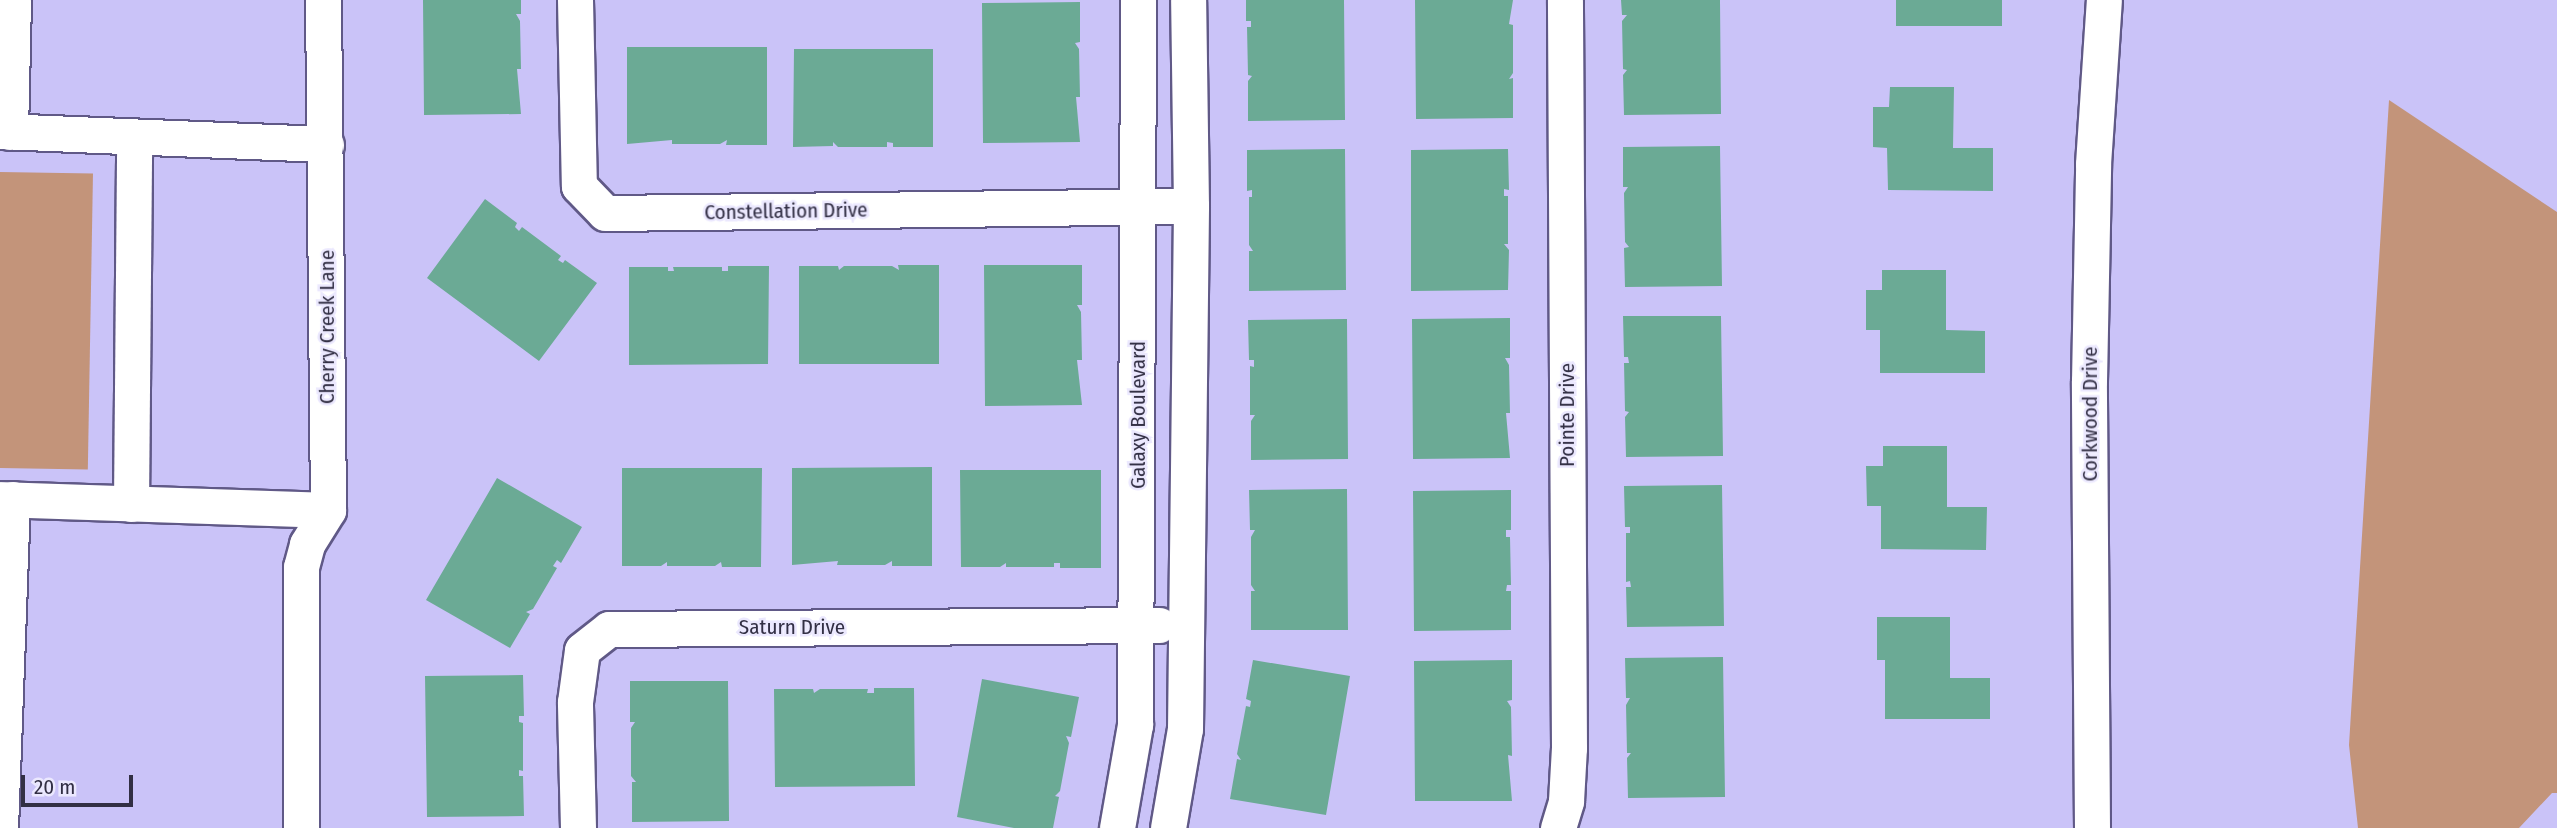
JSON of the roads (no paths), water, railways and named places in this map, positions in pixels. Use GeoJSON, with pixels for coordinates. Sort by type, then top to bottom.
{"type":"FeatureCollection","features":[{"type":"Feature","properties":{"kind":"street"},"geometry":{"type":"LineString","coordinates":[[13,0],[5,132],[326,144]]}},
{"type":"Feature","properties":{"kind":"street","name":"Cherry Creek Lane"},"geometry":{"type":"LineString","coordinates":[[323,0],[328,510]]}},
{"type":"Feature","properties":{"kind":"street","name":"Constellation Drive"},"geometry":{"type":"LineString","coordinates":[[575,0],[579,186],[605,213],[1191,206]]}},
{"type":"Feature","properties":{"kind":"street","name":"Galaxy Boulevard"},"geometry":{"type":"LineString","coordinates":[[1117,828],[1135,725],[1138,0]]}},
{"type":"Feature","properties":{"kind":"street"},"geometry":{"type":"LineString","coordinates":[[1168,828],[1185,729],[1191,206],[1188,0]]}},
{"type":"Feature","properties":{"kind":"street","name":"Pointe Drive"},"geometry":{"type":"LineString","coordinates":[[1558,828],[1566,801],[1569,748],[1564,0]]}},
{"type":"Feature","properties":{"kind":"street","name":"Corkwood Drive"},"geometry":{"type":"LineString","coordinates":[[2092,828],[2089,368],[2093,164],[2104,0]]}},
{"type":"Feature","properties":{"kind":"street"},"geometry":{"type":"LineString","coordinates":[[131,504],[134,138]]}},
{"type":"Feature","properties":{"kind":"street"},"geometry":{"type":"LineString","coordinates":[[0,828],[6,499],[328,510],[307,544],[300,567],[301,828]]}},
{"type":"Feature","properties":{"kind":"street","name":"Saturn Drive"},"geometry":{"type":"LineString","coordinates":[[578,828],[575,702],[582,650],[608,629],[1187,625]]}}]}
